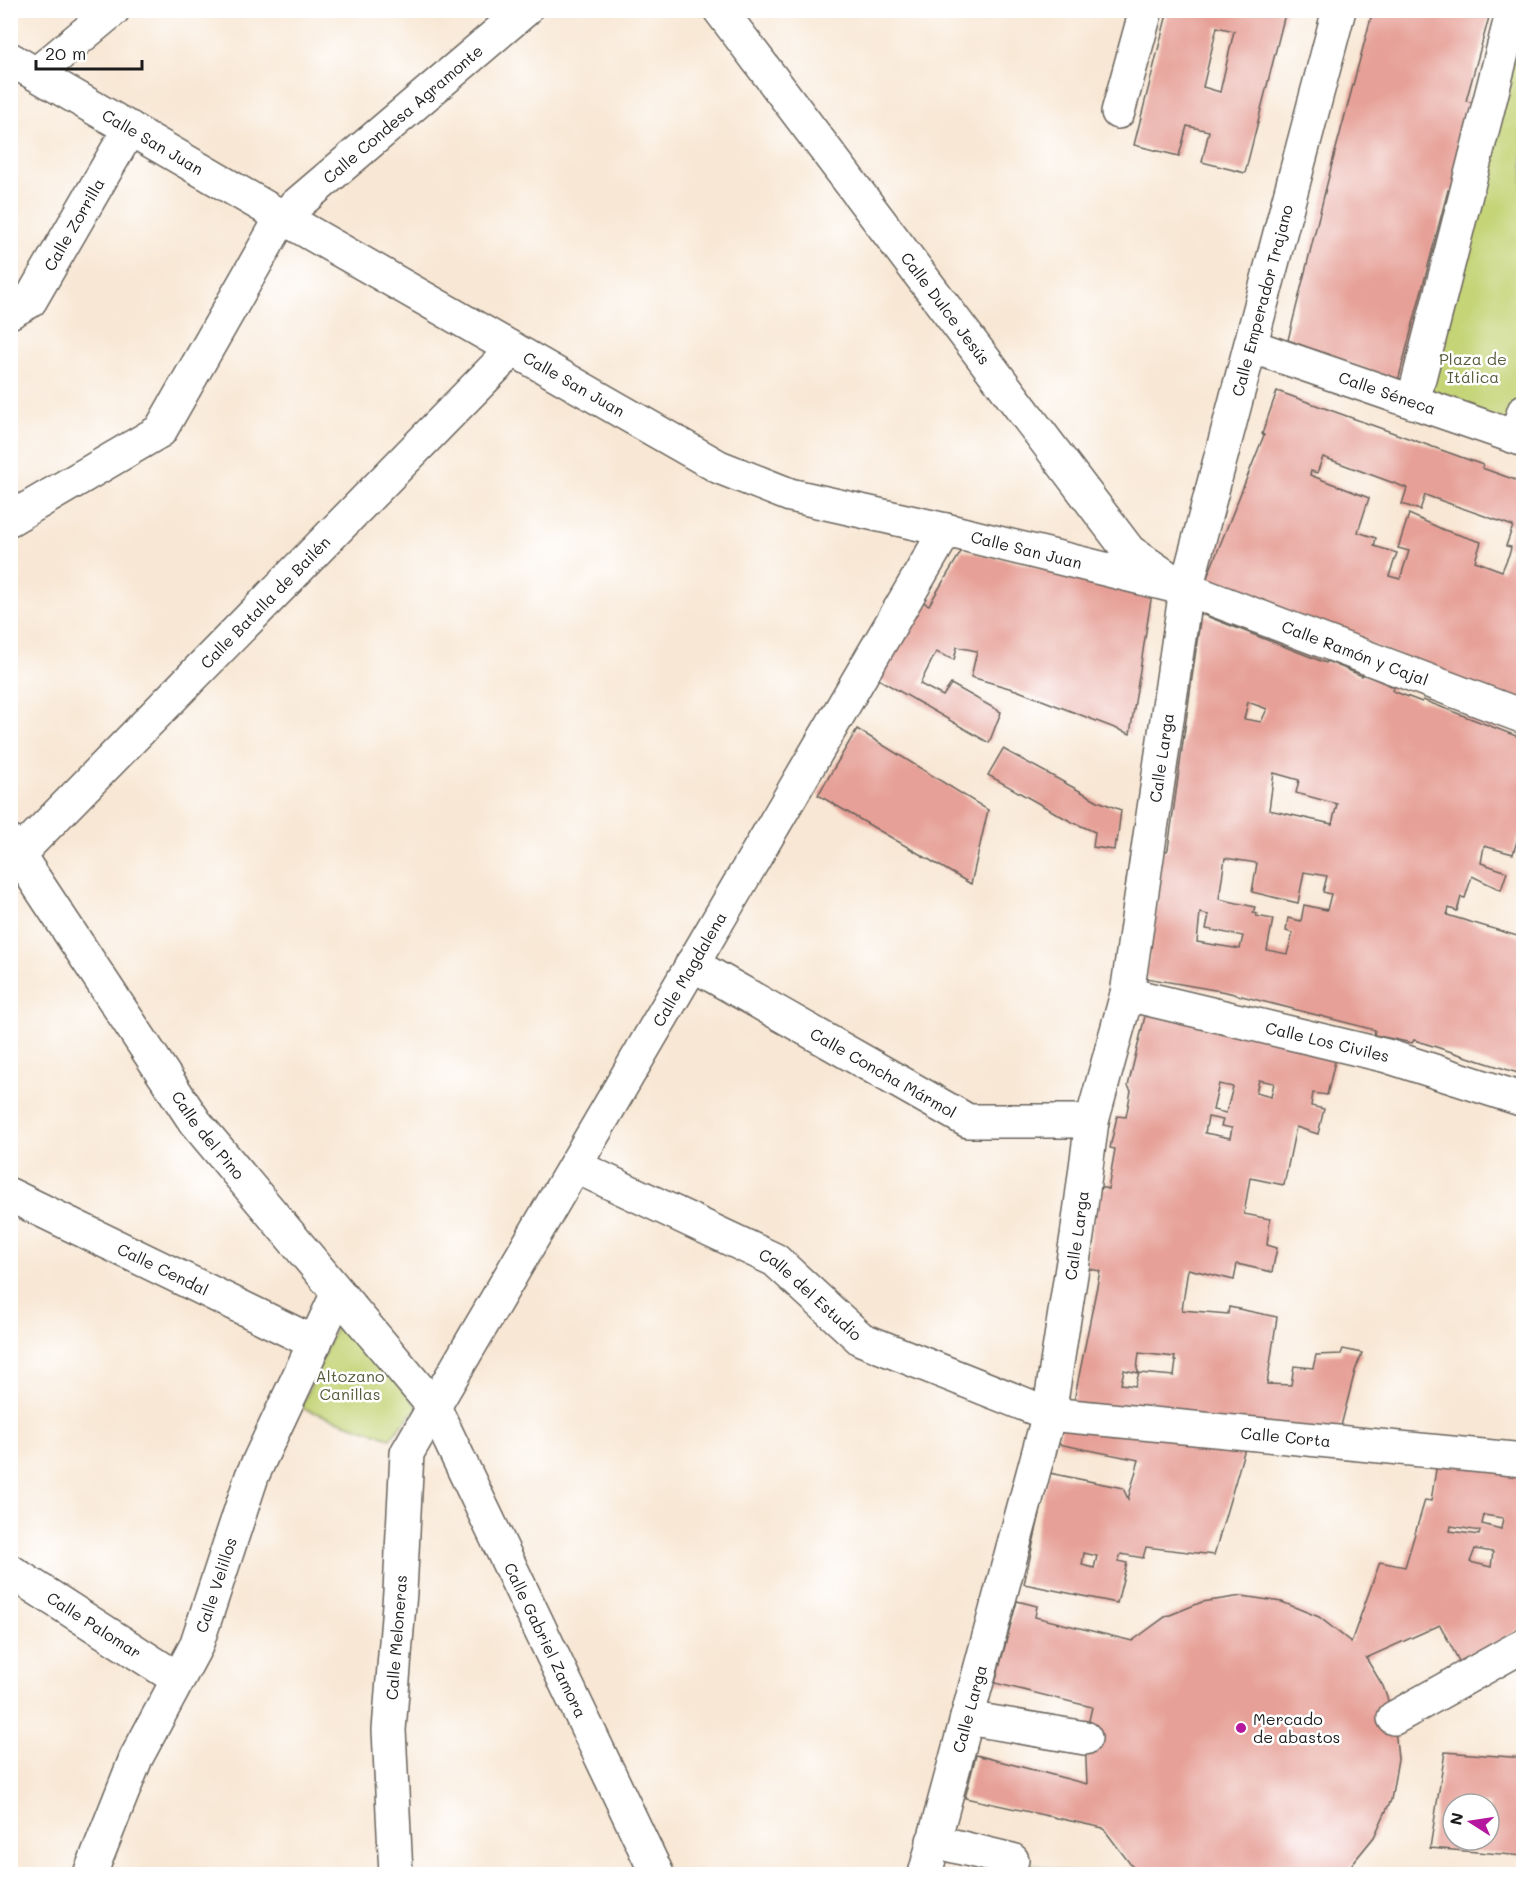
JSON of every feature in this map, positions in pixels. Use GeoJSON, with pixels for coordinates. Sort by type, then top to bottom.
{"type":"FeatureCollection","features":[{"type":"Feature","properties":{"kind":"street"},"geometry":{"type":"LineString","coordinates":[[23,66],[113,10]]}},
{"type":"Feature","properties":{"kind":"street","name":"Calle Condesa Agramonte"},"geometry":{"type":"LineString","coordinates":[[10,519],[160,431],[282,217],[525,10]]}},
{"type":"Feature","properties":{"kind":"street","name":"Calle Dulce Jesús"},"geometry":{"type":"LineString","coordinates":[[720,10],[1129,551],[1186,590]]}},
{"type":"Feature","properties":{"kind":"street"},"geometry":{"type":"LineString","coordinates":[[1118,112],[1146,10]]}},
{"type":"Feature","properties":{"kind":"street","name":"Calle Emperador Trajano"},"geometry":{"type":"LineString","coordinates":[[1186,590],[1339,10]]}},
{"type":"Feature","properties":{"kind":"street"},"geometry":{"type":"LineString","coordinates":[[1413,402],[1514,10]]}},
{"type":"Feature","properties":{"kind":"street","name":"Calle San Juan"},"geometry":{"type":"LineString","coordinates":[[23,66],[719,467],[790,495],[946,530],[1186,590]]}},
{"type":"Feature","properties":{"kind":"street","name":"Calle Zorrilla"},"geometry":{"type":"LineString","coordinates":[[10,312],[30,301],[130,128]]}},
{"type":"Feature","properties":{"kind":"street","name":"Calle Séneca"},"geometry":{"type":"LineString","coordinates":[[1251,346],[1413,402],[1521,429]]}},
{"type":"Feature","properties":{"kind":"street","name":"Calle Batalla de Bailén"},"geometry":{"type":"LineString","coordinates":[[15,848],[513,349]]}},
{"type":"Feature","properties":{"kind":"street","name":"Calle Magdalena"},"geometry":{"type":"LineString","coordinates":[[434,1407],[946,530]]}},
{"type":"Feature","properties":{"kind":"street","name":"Calle Ramón y Cajal"},"geometry":{"type":"LineString","coordinates":[[1186,590],[1524,717]]}},
{"type":"Feature","properties":{"kind":"street","name":"Calle Larga"},"geometry":{"type":"LineString","coordinates":[[925,1875],[1049,1414],[1077,1236],[1092,1121],[1127,994],[1186,590]]}},
{"type":"Feature","properties":{"kind":"street","name":"Calle del Pino"},"geometry":{"type":"LineString","coordinates":[[15,848],[195,1122],[434,1407]]}},
{"type":"Feature","properties":{"kind":"street","name":"Calle Concha Mármol"},"geometry":{"type":"LineString","coordinates":[[692,964],[968,1121],[1092,1121]]}},
{"type":"Feature","properties":{"kind":"street","name":"Calle Los Civiles"},"geometry":{"type":"LineString","coordinates":[[1127,994],[1387,1056],[1524,1100]]}},
{"type":"Feature","properties":{"kind":"street","name":"Calle del Estudio"},"geometry":{"type":"LineString","coordinates":[[575,1166],[775,1260],[861,1339],[1049,1414]]}},
{"type":"Feature","properties":{"kind":"street","name":"Calle Cendal"},"geometry":{"type":"LineString","coordinates":[[10,1195],[315,1343]]}},
{"type":"Feature","properties":{"kind":"street","name":"Calle Velillos"},"geometry":{"type":"LineString","coordinates":[[90,1875],[136,1758],[196,1646],[252,1476],[338,1293]]}},
{"type":"Feature","properties":{"kind":"street","name":"Calle Meloneras"},"geometry":{"type":"LineString","coordinates":[[396,1875],[389,1730],[400,1592],[407,1453],[434,1407]]}},
{"type":"Feature","properties":{"kind":"street","name":"Calle Gabriel Zamora"},"geometry":{"type":"LineString","coordinates":[[434,1407],[657,1875]]}},
{"type":"Feature","properties":{"kind":"street","name":"Calle Corta"},"geometry":{"type":"LineString","coordinates":[[1049,1414],[1524,1460]]}},
{"type":"Feature","properties":{"kind":"street","name":"Calle Palomar"},"geometry":{"type":"LineString","coordinates":[[10,1571],[178,1679]]}},
{"type":"Feature","properties":{"kind":"street"},"geometry":{"type":"LineString","coordinates":[[1394,1718],[1524,1645]]}},
{"type":"Feature","properties":{"kind":"street"},"geometry":{"type":"LineString","coordinates":[[967,1718],[1085,1738]]}},
{"type":"Feature","properties":{"kind":"street"},"geometry":{"type":"LineString","coordinates":[[933,1841],[1012,1860]]}},
{"type":"Feature","properties":{"kind":"green space","name":"Plaza de Itálica"},"geometry":{"type":"Polygon","coordinates":[[[1523,11],[1523,411],[1516,437],[1413,402],[1523,11]]]}},
{"type":"Feature","properties":{"kind":"green space","name":"Altozano Canillas"},"geometry":{"type":"Polygon","coordinates":[[[341,1315],[418,1407],[390,1438],[301,1408],[341,1315]]]}},
{"type":"Feature","properties":{"kind":"green space"},"geometry":{"type":"Polygon","coordinates":[[[1012,1860],[1074,1874],[1008,1874],[1012,1860]]]}},
{"type":"Feature","properties":{"kind":"building"},"geometry":{"type":"Polygon","coordinates":[[[1168,10],[1286,10],[1245,173],[1202,162],[1209,131],[1187,126],[1179,156],[1134,145],[1168,10]],[[1217,27],[1203,87],[1220,92],[1234,31],[1217,27]]]}},
{"type":"Feature","properties":{"kind":"building"},"geometry":{"type":"Polygon","coordinates":[[[1373,10],[1491,10],[1466,101],[1482,105],[1459,193],[1448,190],[1398,381],[1288,340],[1373,10]]]}},
{"type":"Feature","properties":{"kind":"building"},"geometry":{"type":"Polygon","coordinates":[[[1277,391],[1483,465],[1482,468],[1524,483],[1524,705],[1206,580],[1264,435],[1262,434],[1277,391]],[[1323,457],[1317,473],[1311,471],[1310,475],[1369,498],[1358,532],[1376,538],[1374,546],[1397,553],[1389,576],[1400,579],[1409,551],[1398,548],[1409,514],[1444,530],[1481,542],[1475,561],[1502,571],[1510,552],[1511,547],[1506,546],[1513,526],[1425,495],[1420,510],[1402,504],[1407,488],[1323,457]]]}},
{"type":"Feature","properties":{"kind":"building"},"geometry":{"type":"Polygon","coordinates":[[[962,550],[1152,593],[1130,734],[1016,690],[971,677],[977,651],[957,647],[954,660],[936,652],[920,684],[943,696],[951,684],[1001,712],[989,743],[873,676],[912,597],[929,605],[962,550]]]}},
{"type":"Feature","properties":{"kind":"building"},"geometry":{"type":"Polygon","coordinates":[[[1201,614],[1326,663],[1327,661],[1362,676],[1363,674],[1394,687],[1393,691],[1422,702],[1423,700],[1524,739],[1524,839],[1518,838],[1513,854],[1484,846],[1481,863],[1507,872],[1501,890],[1472,876],[1465,898],[1461,897],[1457,911],[1449,908],[1447,915],[1524,938],[1524,1075],[1414,1040],[1412,1043],[1374,1035],[1375,1030],[1301,1011],[1226,992],[1146,978],[1157,903],[1161,850],[1167,851],[1201,614]],[[1248,702],[1244,719],[1261,722],[1267,709],[1248,702]],[[1274,773],[1269,810],[1332,824],[1337,804],[1296,793],[1299,780],[1274,773]],[[1225,858],[1219,899],[1255,907],[1253,913],[1257,914],[1256,916],[1273,919],[1267,950],[1287,954],[1293,933],[1286,931],[1288,918],[1301,921],[1304,905],[1327,910],[1331,894],[1323,892],[1327,876],[1304,872],[1298,903],[1252,892],[1257,863],[1225,858]],[[1200,913],[1197,942],[1240,949],[1243,936],[1206,929],[1209,915],[1200,913]]]}},
{"type":"Feature","properties":{"kind":"building"},"geometry":{"type":"Polygon","coordinates":[[[857,729],[988,810],[971,884],[818,795],[857,729]]]}},
{"type":"Feature","properties":{"kind":"building"},"geometry":{"type":"Polygon","coordinates":[[[1003,749],[1098,801],[1121,810],[1114,850],[1093,847],[1095,832],[1070,821],[988,775],[1003,749]]]}},
{"type":"Feature","properties":{"kind":"building"},"geometry":{"type":"Polygon","coordinates":[[[1146,1012],[1337,1053],[1327,1095],[1313,1093],[1311,1106],[1324,1109],[1318,1134],[1296,1127],[1284,1185],[1250,1178],[1244,1214],[1270,1219],[1267,1245],[1277,1248],[1272,1272],[1237,1264],[1234,1280],[1188,1269],[1182,1310],[1228,1314],[1229,1307],[1277,1317],[1267,1384],[1291,1385],[1294,1366],[1313,1368],[1316,1355],[1341,1354],[1343,1349],[1362,1353],[1355,1371],[1339,1434],[1073,1406],[1100,1271],[1085,1268],[1100,1187],[1108,1189],[1115,1149],[1110,1148],[1117,1116],[1126,1117],[1131,1091],[1128,1086],[1146,1012]],[[1259,1080],[1256,1093],[1271,1097],[1274,1083],[1259,1080]],[[1219,1084],[1213,1110],[1226,1113],[1233,1087],[1219,1084]],[[1208,1117],[1205,1133],[1230,1138],[1232,1128],[1221,1126],[1223,1120],[1208,1117]],[[1139,1353],[1137,1369],[1139,1373],[1174,1376],[1175,1357],[1139,1353]],[[1124,1370],[1121,1384],[1135,1386],[1139,1373],[1124,1370]]]}},
{"type":"Feature","properties":{"kind":"building"},"geometry":{"type":"Polygon","coordinates":[[[1063,1420],[1246,1445],[1214,1555],[1146,1547],[1143,1558],[1121,1554],[1118,1561],[1127,1563],[1117,1603],[1024,1584],[1049,1473],[1123,1488],[1128,1499],[1139,1460],[1058,1444],[1063,1420]],[[1084,1553],[1082,1565],[1094,1568],[1097,1556],[1084,1553]]]}},
{"type":"Feature","properties":{"kind":"building","name":"Mercado de abastos"},"geometry":{"type":"Polygon","coordinates":[[[1438,1457],[1524,1465],[1524,1627],[1460,1663],[1440,1625],[1366,1658],[1383,1686],[1394,1718],[1398,1759],[1391,1800],[1374,1837],[1346,1874],[1142,1874],[1134,1869],[1103,1828],[965,1798],[976,1755],[1087,1784],[1085,1738],[1092,1707],[995,1683],[1017,1601],[1037,1606],[1035,1617],[1132,1641],[1165,1617],[1202,1602],[1242,1596],[1282,1602],[1319,1617],[1351,1642],[1380,1562],[1405,1567],[1425,1500],[1431,1501],[1438,1457]],[[1484,1515],[1482,1524],[1501,1529],[1503,1518],[1484,1515]],[[1451,1526],[1450,1531],[1479,1535],[1480,1531],[1451,1526]],[[1475,1549],[1470,1562],[1491,1567],[1493,1552],[1475,1549]]]}},
{"type":"Feature","properties":{"kind":"building"},"geometry":{"type":"Polygon","coordinates":[[[1445,1752],[1524,1758],[1524,1856],[1477,1852],[1501,1852],[1501,1792],[1441,1792],[1441,1849],[1430,1848],[1445,1752]]]}},
{"type":"Feature","properties":{"kind":"place","name":"Mercado de abastos"},"geometry":{"type":"Point","coordinates":[1241,1728]}}]}
